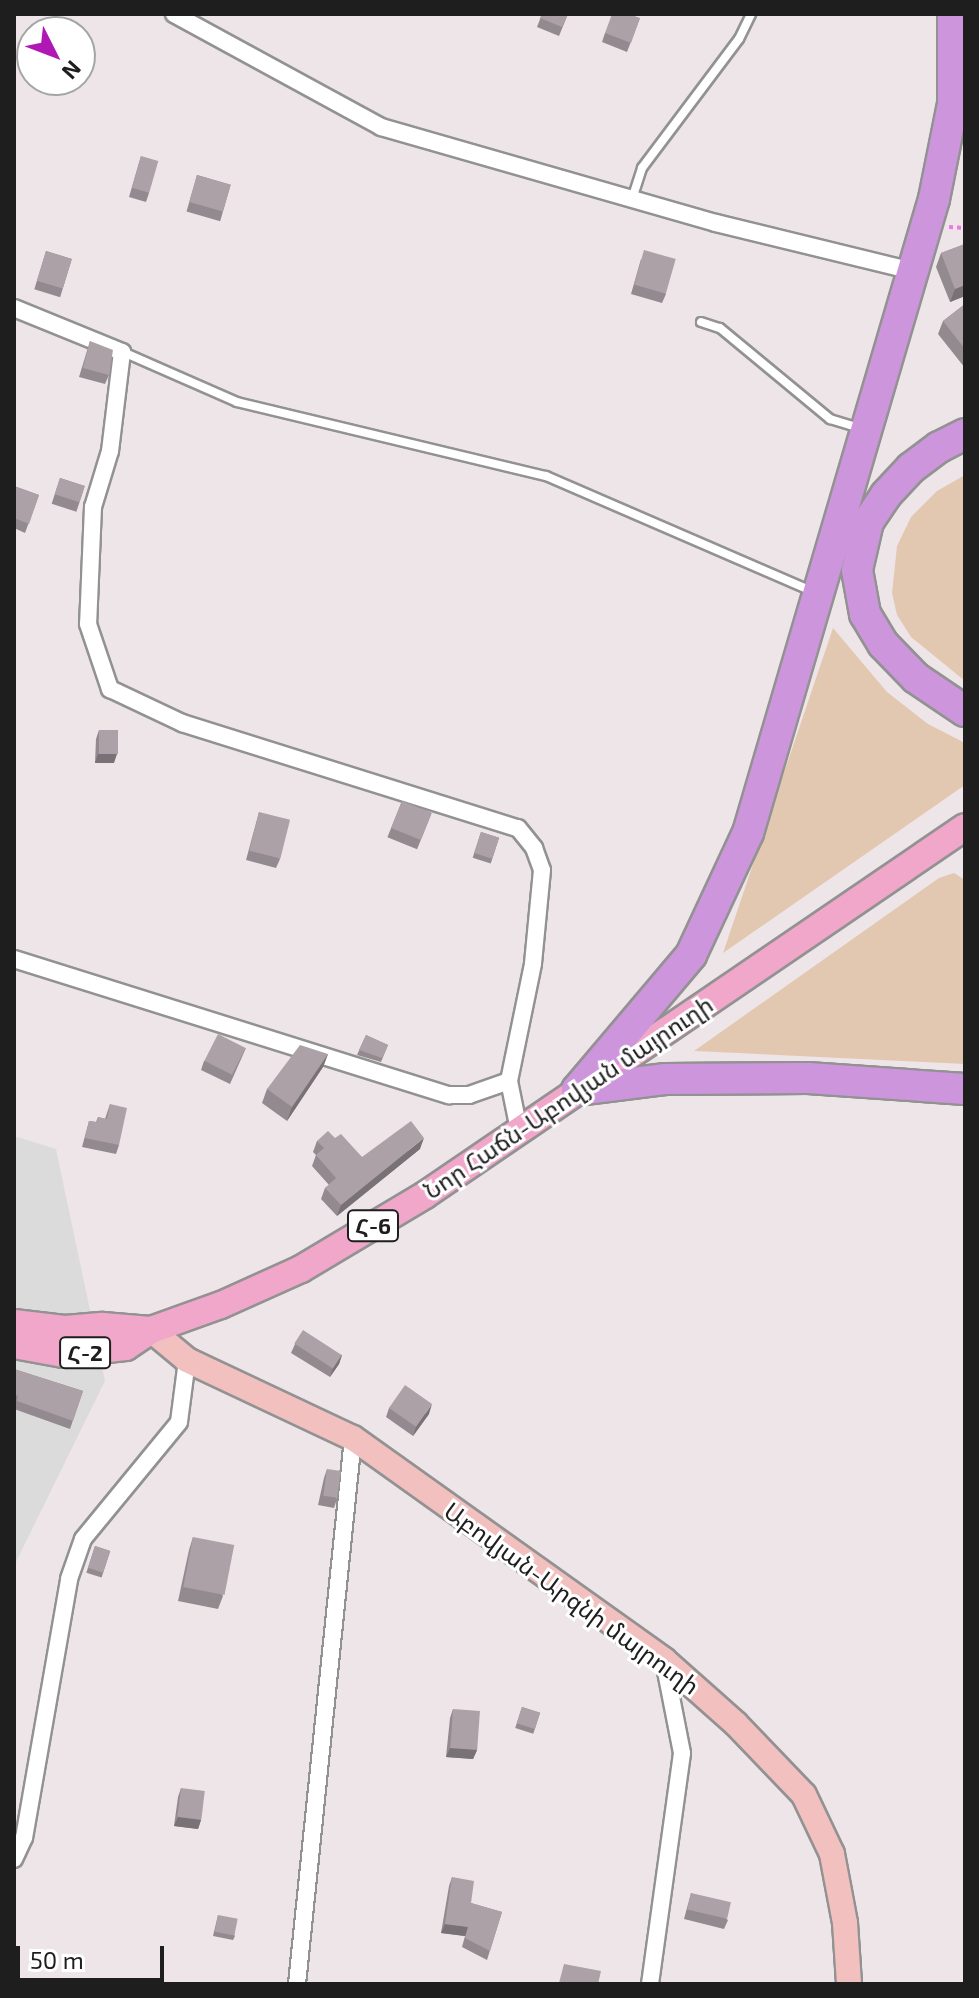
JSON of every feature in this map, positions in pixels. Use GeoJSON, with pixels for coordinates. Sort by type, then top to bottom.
{"type":"FeatureCollection","features":[{"type":"Feature","properties":{"kind":"highway"},"geometry":{"type":"LineString","coordinates":[[577,1090],[691,955],[748,833],[821,594],[934,199],[953,104],[953,14]]}},
{"type":"Feature","properties":{"kind":"highway"},"geometry":{"type":"LineString","coordinates":[[965,434],[939,447],[911,468],[886,495],[868,522],[857,570],[865,614],[883,644],[916,678],[965,711]]}},
{"type":"Feature","properties":{"kind":"highway"},"geometry":{"type":"LineString","coordinates":[[577,1090],[665,1079],[808,1078],[965,1089]]}},
{"type":"Feature","properties":{"kind":"main road","name":"Նոր Հաճն-Աբովյան մայրուղի"},"geometry":{"type":"LineString","coordinates":[[151,1330],[221,1305],[301,1269],[425,1195],[965,827]]}},
{"type":"Feature","properties":{"kind":"main road","name":"Հ-2"},"geometry":{"type":"LineString","coordinates":[[14,1323],[65,1329],[103,1326],[151,1330]]}},
{"type":"Feature","properties":{"kind":"main road","name":"Հ-2"},"geometry":{"type":"LineString","coordinates":[[14,1345],[63,1354],[94,1352],[126,1347],[151,1330]]}},
{"type":"Feature","properties":{"kind":"main road","name":"Աբովյան-Արզնի մայրուղի"},"geometry":{"type":"LineString","coordinates":[[151,1330],[187,1360],[353,1438],[664,1660],[736,1724],[804,1795],[832,1854],[845,1923],[849,1984]]}},
{"type":"Feature","properties":{"kind":"street"},"geometry":{"type":"LineString","coordinates":[[174,14],[381,127],[632,199],[913,271]]}},
{"type":"Feature","properties":{"kind":"street"},"geometry":{"type":"LineString","coordinates":[[14,308],[122,352],[110,451],[93,507],[88,624],[110,689],[182,723],[518,828],[534,848],[542,870],[533,964],[509,1081],[519,1130]]}},
{"type":"Feature","properties":{"kind":"street"},"geometry":{"type":"LineString","coordinates":[[14,959],[449,1095],[469,1095],[509,1081]]}},
{"type":"Feature","properties":{"kind":"street"},"geometry":{"type":"LineString","coordinates":[[14,1859],[69,1579],[83,1539],[179,1422],[187,1360]]}},
{"type":"Feature","properties":{"kind":"street"},"geometry":{"type":"LineString","coordinates":[[297,1984],[353,1438]]}},
{"type":"Feature","properties":{"kind":"street"},"geometry":{"type":"LineString","coordinates":[[650,1984],[682,1753],[664,1660]]}},
{"type":"Feature","properties":{"kind":"lane"},"geometry":{"type":"LineString","coordinates":[[632,199],[642,168],[739,39],[751,14]]}},
{"type":"Feature","properties":{"kind":"lane"},"geometry":{"type":"LineString","coordinates":[[701,322],[720,328],[830,419],[868,431]]}},
{"type":"Feature","properties":{"kind":"lane"},"geometry":{"type":"LineString","coordinates":[[122,352],[237,402],[546,476],[821,594]]}},
{"type":"Feature","properties":{"kind":"shaded area"},"geometry":{"type":"Polygon","coordinates":[[[965,475],[965,681],[911,637],[897,615],[892,593],[897,546],[911,517],[937,491],[965,475]]]}},
{"type":"Feature","properties":{"kind":"shaded area"},"geometry":{"type":"Polygon","coordinates":[[[833,628],[887,692],[928,724],[965,743],[965,785],[723,953],[833,628]]]}},
{"type":"Feature","properties":{"kind":"shaded area"},"geometry":{"type":"Polygon","coordinates":[[[954,873],[965,880],[965,1064],[694,1051],[939,878],[954,873]]]}},
{"type":"Feature","properties":{"kind":"shaded area"},"geometry":{"type":"Polygon","coordinates":[[[14,1136],[56,1149],[105,1381],[14,1566],[14,1136]]]}},
{"type":"Feature","properties":{"kind":"building"},"geometry":{"type":"Polygon","coordinates":[[[542,14],[568,14],[562,27],[540,18],[542,14]]]}},
{"type":"Feature","properties":{"kind":"building"},"geometry":{"type":"Polygon","coordinates":[[[612,14],[629,14],[640,18],[631,43],[605,33],[612,14]]]}},
{"type":"Feature","properties":{"kind":"building"},"geometry":{"type":"Polygon","coordinates":[[[141,156],[158,161],[149,193],[132,188],[141,156]]]}},
{"type":"Feature","properties":{"kind":"building"},"geometry":{"type":"Polygon","coordinates":[[[197,175],[231,185],[223,212],[189,202],[197,175]]]}},
{"type":"Feature","properties":{"kind":"building"},"geometry":{"type":"Polygon","coordinates":[[[965,244],[965,285],[955,289],[941,253],[965,244]]]}},
{"type":"Feature","properties":{"kind":"building"},"geometry":{"type":"Polygon","coordinates":[[[644,250],[676,259],[666,294],[634,285],[644,250]]]}},
{"type":"Feature","properties":{"kind":"building"},"geometry":{"type":"Polygon","coordinates":[[[46,251],[72,259],[63,289],[37,281],[46,251]]]}},
{"type":"Feature","properties":{"kind":"building"},"geometry":{"type":"Polygon","coordinates":[[[965,304],[965,349],[943,321],[965,304]]]}},
{"type":"Feature","properties":{"kind":"building"},"geometry":{"type":"Polygon","coordinates":[[[90,341],[113,350],[109,375],[83,368],[90,341]]]}},
{"type":"Feature","properties":{"kind":"building"},"geometry":{"type":"Polygon","coordinates":[[[60,478],[85,486],[79,502],[55,494],[60,478]]]}},
{"type":"Feature","properties":{"kind":"building"},"geometry":{"type":"Polygon","coordinates":[[[14,486],[39,495],[29,524],[14,518],[14,486]]]}},
{"type":"Feature","properties":{"kind":"building"},"geometry":{"type":"Polygon","coordinates":[[[99,730],[118,730],[118,754],[99,754],[99,730]]]}},
{"type":"Feature","properties":{"kind":"building"},"geometry":{"type":"Polygon","coordinates":[[[402,801],[432,813],[421,840],[391,828],[402,801]]]}},
{"type":"Feature","properties":{"kind":"building"},"geometry":{"type":"Polygon","coordinates":[[[259,812],[290,820],[280,859],[249,851],[259,812]]]}},
{"type":"Feature","properties":{"kind":"building"},"geometry":{"type":"Polygon","coordinates":[[[481,832],[499,838],[492,859],[474,853],[481,832]]]}},
{"type":"Feature","properties":{"kind":"building"},"geometry":{"type":"Polygon","coordinates":[[[218,1034],[246,1048],[232,1075],[204,1061],[218,1034]]]}},
{"type":"Feature","properties":{"kind":"building"},"geometry":{"type":"Polygon","coordinates":[[[366,1035],[388,1045],[382,1058],[359,1050],[366,1035]]]}},
{"type":"Feature","properties":{"kind":"building"},"geometry":{"type":"Polygon","coordinates":[[[300,1045],[328,1054],[292,1107],[267,1089],[300,1045]]]}},
{"type":"Feature","properties":{"kind":"building"},"geometry":{"type":"Polygon","coordinates":[[[110,1104],[127,1108],[119,1145],[85,1138],[89,1121],[97,1122],[98,1117],[107,1119],[110,1104]]]}},
{"type":"Feature","properties":{"kind":"building"},"geometry":{"type":"Polygon","coordinates":[[[411,1121],[424,1138],[341,1205],[325,1188],[336,1178],[316,1155],[324,1148],[317,1141],[328,1131],[335,1138],[341,1134],[362,1157],[411,1121]]]}},
{"type":"Feature","properties":{"kind":"building"},"geometry":{"type":"Polygon","coordinates":[[[303,1330],[342,1355],[333,1368],[294,1343],[303,1330]]]}},
{"type":"Feature","properties":{"kind":"building"},"geometry":{"type":"Polygon","coordinates":[[[14,1369],[83,1391],[73,1421],[17,1401],[14,1369]]]}},
{"type":"Feature","properties":{"kind":"building"},"geometry":{"type":"Polygon","coordinates":[[[405,1385],[432,1404],[416,1427],[389,1408],[405,1385]]]}},
{"type":"Feature","properties":{"kind":"building"},"geometry":{"type":"Polygon","coordinates":[[[327,1469],[341,1471],[337,1498],[323,1496],[327,1469]]]}},
{"type":"Feature","properties":{"kind":"building"},"geometry":{"type":"Polygon","coordinates":[[[193,1537],[234,1545],[224,1595],[183,1587],[193,1537]]]}},
{"type":"Feature","properties":{"kind":"building"},"geometry":{"type":"Polygon","coordinates":[[[95,1546],[110,1551],[103,1573],[88,1568],[95,1546]]]}},
{"type":"Feature","properties":{"kind":"building"},"geometry":{"type":"Polygon","coordinates":[[[522,1707],[540,1713],[535,1729],[517,1723],[522,1707]]]}},
{"type":"Feature","properties":{"kind":"building"},"geometry":{"type":"Polygon","coordinates":[[[453,1709],[480,1711],[477,1750],[450,1748],[453,1709]]]}},
{"type":"Feature","properties":{"kind":"building"},"geometry":{"type":"Polygon","coordinates":[[[181,1788],[205,1791],[201,1820],[177,1817],[181,1788]]]}},
{"type":"Feature","properties":{"kind":"building"},"geometry":{"type":"Polygon","coordinates":[[[452,1877],[474,1881],[471,1903],[502,1912],[490,1951],[465,1938],[468,1927],[445,1924],[452,1877]]]}},
{"type":"Feature","properties":{"kind":"building"},"geometry":{"type":"Polygon","coordinates":[[[691,1893],[731,1902],[727,1919],[687,1910],[691,1893]]]}},
{"type":"Feature","properties":{"kind":"building"},"geometry":{"type":"Polygon","coordinates":[[[218,1915],[238,1919],[234,1936],[215,1932],[218,1915]]]}},
{"type":"Feature","properties":{"kind":"building"},"geometry":{"type":"Polygon","coordinates":[[[564,1964],[601,1971],[598,1984],[559,1983],[564,1964]]]}}]}
